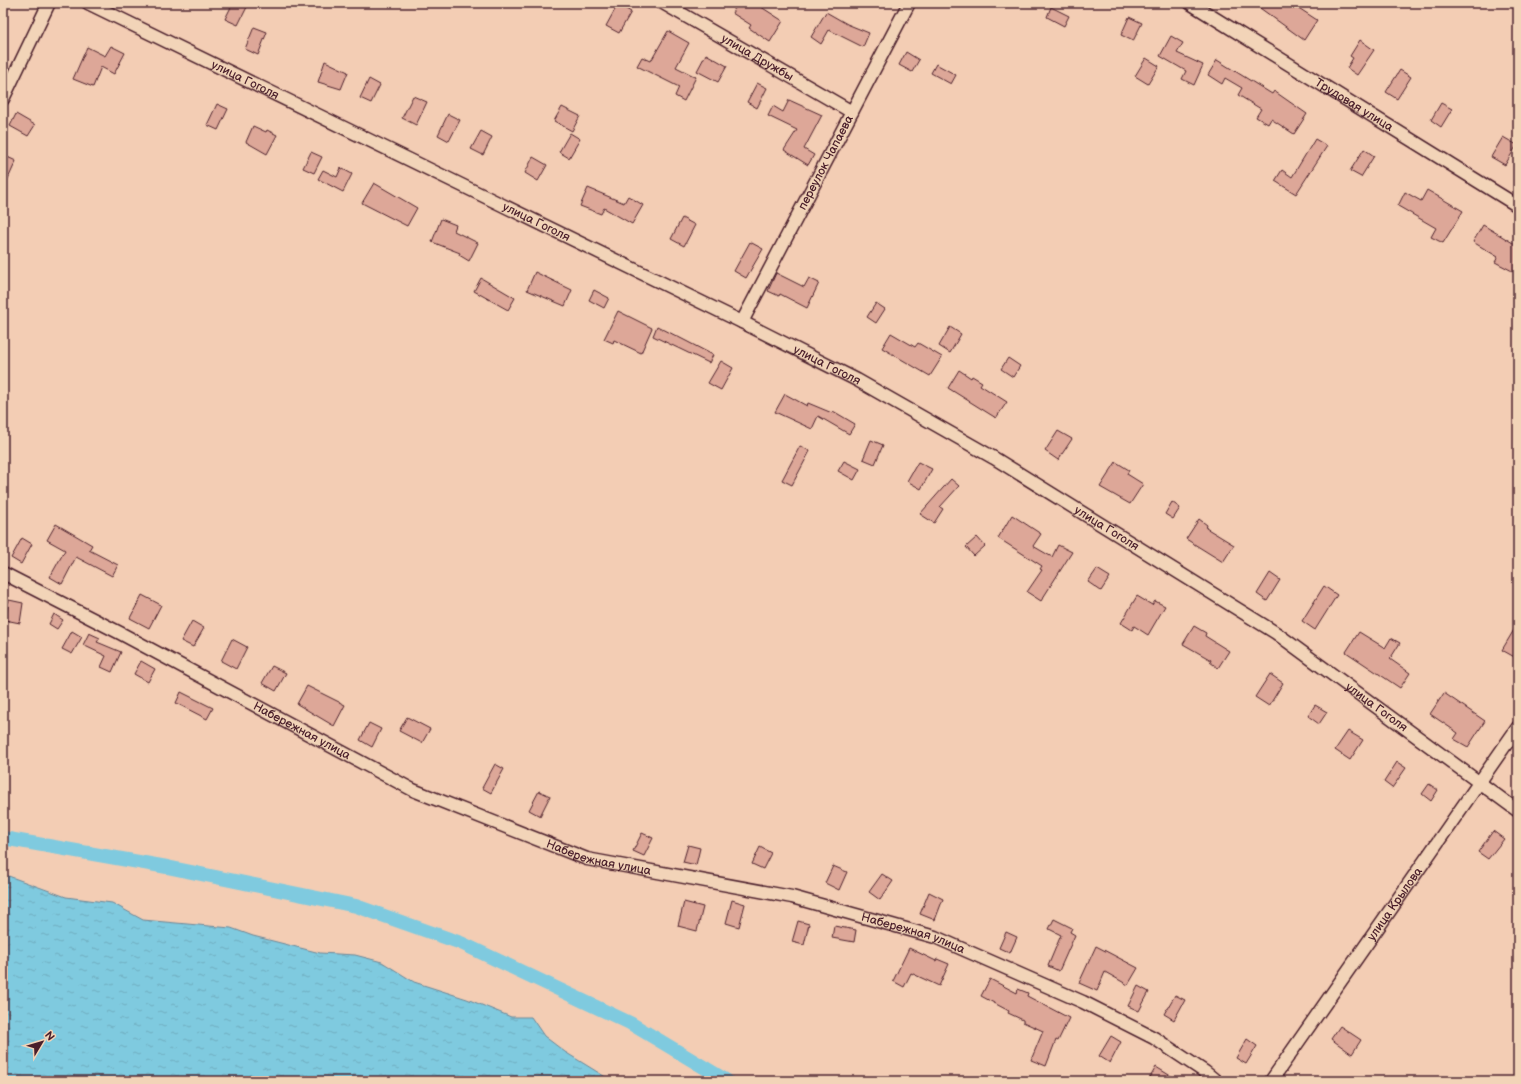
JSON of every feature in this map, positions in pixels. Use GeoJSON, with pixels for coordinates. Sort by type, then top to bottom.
{"type":"FeatureCollection","features":[{"type":"Feature","properties":{"kind":"street"},"geometry":{"type":"LineString","coordinates":[[3,99],[49,3]]}},
{"type":"Feature","properties":{"kind":"street","name":"улица Гоголя"},"geometry":{"type":"LineString","coordinates":[[88,3],[742,322],[857,380],[994,458],[1276,633],[1481,782],[1518,811]]}},
{"type":"Feature","properties":{"kind":"street","name":"улица Дружбы"},"geometry":{"type":"LineString","coordinates":[[663,3],[852,112]]}},
{"type":"Feature","properties":{"kind":"street","name":"переулок Чапаева"},"geometry":{"type":"LineString","coordinates":[[742,322],[909,3]]}},
{"type":"Feature","properties":{"kind":"street","name":"Трудовая улица"},"geometry":{"type":"LineString","coordinates":[[1190,3],[1518,206]]}},
{"type":"Feature","properties":{"kind":"street","name":"Набережная улица"},"geometry":{"type":"LineString","coordinates":[[3,573],[120,633],[413,790],[587,859],[792,896],[935,937],[1083,1002],[1147,1035],[1205,1072],[1216,1081]]}},
{"type":"Feature","properties":{"kind":"street","name":"улица Крылова"},"geometry":{"type":"LineString","coordinates":[[1272,1081],[1518,727]]}},
{"type":"Feature","properties":{"kind":"water"},"geometry":{"type":"Polygon","coordinates":[[[3,874],[66,897],[112,903],[143,920],[231,928],[253,936],[320,953],[355,955],[382,962],[414,982],[467,999],[511,1017],[531,1017],[544,1036],[565,1052],[612,1081],[3,1081],[3,874]]]}},
{"type":"Feature","properties":{"kind":"building"},"geometry":{"type":"Polygon","coordinates":[[[233,3],[238,3],[247,7],[238,25],[225,19],[233,3]]]}},
{"type":"Feature","properties":{"kind":"building"},"geometry":{"type":"Polygon","coordinates":[[[738,3],[755,3],[783,21],[770,42],[749,28],[751,25],[732,13],[738,3]]]}},
{"type":"Feature","properties":{"kind":"building"},"geometry":{"type":"Polygon","coordinates":[[[1253,3],[1291,3],[1317,20],[1304,40],[1253,3]]]}},
{"type":"Feature","properties":{"kind":"building"},"geometry":{"type":"Polygon","coordinates":[[[618,4],[631,12],[619,33],[606,26],[618,4]]]}},
{"type":"Feature","properties":{"kind":"building"},"geometry":{"type":"Polygon","coordinates":[[[1051,7],[1069,16],[1064,26],[1047,17],[1051,7]]]}},
{"type":"Feature","properties":{"kind":"building"},"geometry":{"type":"Polygon","coordinates":[[[826,12],[847,24],[869,33],[863,47],[829,30],[821,44],[811,37],[826,12]]]}},
{"type":"Feature","properties":{"kind":"building"},"geometry":{"type":"Polygon","coordinates":[[[1129,17],[1142,23],[1133,41],[1121,35],[1129,17]]]}},
{"type":"Feature","properties":{"kind":"building"},"geometry":{"type":"Polygon","coordinates":[[[254,27],[267,32],[258,55],[245,49],[254,27]]]}},
{"type":"Feature","properties":{"kind":"building"},"geometry":{"type":"Polygon","coordinates":[[[668,31],[689,43],[676,67],[696,77],[684,101],[675,96],[679,87],[637,66],[642,57],[651,61],[668,31]]]}},
{"type":"Feature","properties":{"kind":"building"},"geometry":{"type":"Polygon","coordinates":[[[1171,36],[1183,43],[1177,53],[1203,65],[1194,85],[1182,79],[1186,71],[1160,56],[1171,36]]]}},
{"type":"Feature","properties":{"kind":"building"},"geometry":{"type":"Polygon","coordinates":[[[1360,40],[1374,50],[1357,75],[1347,68],[1353,58],[1350,56],[1360,40]]]}},
{"type":"Feature","properties":{"kind":"building"},"geometry":{"type":"Polygon","coordinates":[[[111,46],[125,53],[114,74],[101,67],[93,87],[73,79],[87,47],[105,56],[111,46]]]}},
{"type":"Feature","properties":{"kind":"building"},"geometry":{"type":"Polygon","coordinates":[[[906,52],[919,60],[912,72],[899,65],[906,52]]]}},
{"type":"Feature","properties":{"kind":"building"},"geometry":{"type":"Polygon","coordinates":[[[706,54],[727,66],[718,82],[697,71],[706,54]]]}},
{"type":"Feature","properties":{"kind":"building"},"geometry":{"type":"Polygon","coordinates":[[[1146,58],[1159,66],[1148,84],[1135,76],[1146,58]]]}},
{"type":"Feature","properties":{"kind":"building"},"geometry":{"type":"Polygon","coordinates":[[[1217,60],[1272,94],[1274,91],[1307,114],[1294,134],[1271,119],[1268,124],[1256,117],[1261,109],[1238,95],[1242,88],[1225,78],[1222,84],[1208,75],[1217,60]]]}},
{"type":"Feature","properties":{"kind":"building"},"geometry":{"type":"Polygon","coordinates":[[[325,61],[348,72],[341,89],[318,82],[325,61]]]}},
{"type":"Feature","properties":{"kind":"building"},"geometry":{"type":"Polygon","coordinates":[[[936,64],[956,75],[951,84],[931,73],[936,64]]]}},
{"type":"Feature","properties":{"kind":"building"},"geometry":{"type":"Polygon","coordinates":[[[1400,70],[1411,77],[1397,99],[1386,92],[1400,70]]]}},
{"type":"Feature","properties":{"kind":"building"},"geometry":{"type":"Polygon","coordinates":[[[369,79],[380,85],[371,103],[360,98],[369,79]]]}},
{"type":"Feature","properties":{"kind":"building"},"geometry":{"type":"Polygon","coordinates":[[[757,83],[767,88],[757,108],[747,102],[757,83]]]}},
{"type":"Feature","properties":{"kind":"building"},"geometry":{"type":"Polygon","coordinates":[[[413,96],[427,102],[416,125],[402,118],[413,96]]]}},
{"type":"Feature","properties":{"kind":"building"},"geometry":{"type":"Polygon","coordinates":[[[789,100],[822,115],[804,149],[814,155],[808,165],[784,150],[797,130],[768,116],[773,106],[783,112],[789,100]]]}},
{"type":"Feature","properties":{"kind":"building"},"geometry":{"type":"Polygon","coordinates":[[[1441,103],[1452,109],[1441,127],[1431,120],[1441,103]]]}},
{"type":"Feature","properties":{"kind":"building"},"geometry":{"type":"Polygon","coordinates":[[[217,104],[228,109],[218,130],[207,125],[217,104]]]}},
{"type":"Feature","properties":{"kind":"building"},"geometry":{"type":"Polygon","coordinates":[[[562,107],[580,116],[572,131],[554,121],[562,107]]]}},
{"type":"Feature","properties":{"kind":"building"},"geometry":{"type":"Polygon","coordinates":[[[16,114],[35,125],[28,136],[10,126],[16,114]]]}},
{"type":"Feature","properties":{"kind":"building"},"geometry":{"type":"Polygon","coordinates":[[[448,114],[460,120],[449,141],[438,135],[448,114]]]}},
{"type":"Feature","properties":{"kind":"building"},"geometry":{"type":"Polygon","coordinates":[[[253,126],[277,135],[267,154],[246,142],[253,126]]]}},
{"type":"Feature","properties":{"kind":"building"},"geometry":{"type":"Polygon","coordinates":[[[481,131],[492,137],[483,155],[471,149],[481,131]]]}},
{"type":"Feature","properties":{"kind":"building"},"geometry":{"type":"Polygon","coordinates":[[[570,133],[580,139],[569,158],[559,152],[570,133]]]}},
{"type":"Feature","properties":{"kind":"building"},"geometry":{"type":"Polygon","coordinates":[[[1503,137],[1517,145],[1505,165],[1491,157],[1503,137]]]}},
{"type":"Feature","properties":{"kind":"building"},"geometry":{"type":"Polygon","coordinates":[[[1315,139],[1327,146],[1296,194],[1275,181],[1282,170],[1292,177],[1315,139]]]}},
{"type":"Feature","properties":{"kind":"building"},"geometry":{"type":"Polygon","coordinates":[[[1364,149],[1374,156],[1361,177],[1350,171],[1364,149]]]}},
{"type":"Feature","properties":{"kind":"building"},"geometry":{"type":"Polygon","coordinates":[[[311,152],[322,157],[314,173],[303,168],[311,152]]]}},
{"type":"Feature","properties":{"kind":"building"},"geometry":{"type":"Polygon","coordinates":[[[3,155],[16,161],[3,190],[3,155]]]}},
{"type":"Feature","properties":{"kind":"building"},"geometry":{"type":"Polygon","coordinates":[[[533,157],[547,165],[538,181],[525,173],[533,157]]]}},
{"type":"Feature","properties":{"kind":"building"},"geometry":{"type":"Polygon","coordinates":[[[341,168],[352,174],[343,192],[318,179],[323,170],[337,177],[341,168]]]}},
{"type":"Feature","properties":{"kind":"building"},"geometry":{"type":"Polygon","coordinates":[[[374,183],[417,208],[407,226],[362,203],[374,183]]]}},
{"type":"Feature","properties":{"kind":"building"},"geometry":{"type":"Polygon","coordinates":[[[588,188],[624,203],[628,196],[643,205],[632,224],[604,208],[601,214],[580,206],[588,188]]]}},
{"type":"Feature","properties":{"kind":"building"},"geometry":{"type":"Polygon","coordinates":[[[1427,190],[1463,211],[1443,243],[1431,237],[1436,228],[1398,206],[1405,192],[1421,201],[1427,190]]]}},
{"type":"Feature","properties":{"kind":"building"},"geometry":{"type":"Polygon","coordinates":[[[682,218],[695,225],[684,246],[671,239],[682,218]]]}},
{"type":"Feature","properties":{"kind":"building"},"geometry":{"type":"Polygon","coordinates":[[[441,219],[456,225],[454,231],[478,243],[469,261],[459,255],[460,253],[432,242],[441,219]]]}},
{"type":"Feature","properties":{"kind":"building"},"geometry":{"type":"Polygon","coordinates":[[[1483,225],[1518,246],[1518,274],[1495,262],[1498,257],[1473,242],[1483,225]]]}},
{"type":"Feature","properties":{"kind":"building"},"geometry":{"type":"Polygon","coordinates":[[[750,242],[763,249],[746,278],[734,271],[750,242]]]}},
{"type":"Feature","properties":{"kind":"building"},"geometry":{"type":"Polygon","coordinates":[[[535,272],[572,290],[565,306],[527,290],[535,272]]]}},
{"type":"Feature","properties":{"kind":"building"},"geometry":{"type":"Polygon","coordinates":[[[776,273],[804,287],[809,278],[819,283],[807,308],[780,294],[779,296],[768,291],[776,273]]]}},
{"type":"Feature","properties":{"kind":"building"},"geometry":{"type":"Polygon","coordinates":[[[481,278],[515,298],[508,310],[474,291],[481,278]]]}},
{"type":"Feature","properties":{"kind":"building"},"geometry":{"type":"Polygon","coordinates":[[[594,290],[609,298],[604,308],[589,300],[594,290]]]}},
{"type":"Feature","properties":{"kind":"building"},"geometry":{"type":"Polygon","coordinates":[[[876,303],[885,309],[876,323],[867,317],[876,303]]]}},
{"type":"Feature","properties":{"kind":"building"},"geometry":{"type":"Polygon","coordinates":[[[618,311],[652,328],[641,353],[614,340],[613,343],[604,339],[618,311]]]}},
{"type":"Feature","properties":{"kind":"building"},"geometry":{"type":"Polygon","coordinates":[[[657,326],[713,355],[709,363],[653,336],[657,326]]]}},
{"type":"Feature","properties":{"kind":"building"},"geometry":{"type":"Polygon","coordinates":[[[950,327],[961,334],[950,353],[939,346],[950,327]]]}},
{"type":"Feature","properties":{"kind":"building"},"geometry":{"type":"Polygon","coordinates":[[[891,333],[915,347],[918,343],[942,357],[930,376],[882,348],[891,333]]]}},
{"type":"Feature","properties":{"kind":"building"},"geometry":{"type":"Polygon","coordinates":[[[1008,358],[1020,366],[1013,377],[1001,369],[1008,358]]]}},
{"type":"Feature","properties":{"kind":"building"},"geometry":{"type":"Polygon","coordinates":[[[721,361],[733,368],[721,390],[708,383],[721,361]]]}},
{"type":"Feature","properties":{"kind":"building"},"geometry":{"type":"Polygon","coordinates":[[[959,370],[971,378],[972,376],[982,382],[980,385],[1007,402],[996,418],[948,388],[959,370]]]}},
{"type":"Feature","properties":{"kind":"building"},"geometry":{"type":"Polygon","coordinates":[[[785,394],[807,406],[808,403],[832,413],[833,411],[855,424],[849,434],[818,416],[812,429],[775,412],[785,394]]]}},
{"type":"Feature","properties":{"kind":"building"},"geometry":{"type":"Polygon","coordinates":[[[1058,431],[1072,439],[1058,460],[1045,451],[1058,431]]]}},
{"type":"Feature","properties":{"kind":"building"},"geometry":{"type":"Polygon","coordinates":[[[871,440],[883,445],[875,464],[863,459],[871,440]]]}},
{"type":"Feature","properties":{"kind":"building"},"geometry":{"type":"Polygon","coordinates":[[[800,446],[810,451],[792,485],[782,480],[800,446]]]}},
{"type":"Feature","properties":{"kind":"building"},"geometry":{"type":"Polygon","coordinates":[[[844,461],[860,469],[854,480],[838,471],[844,461]]]}},
{"type":"Feature","properties":{"kind":"building"},"geometry":{"type":"Polygon","coordinates":[[[918,462],[932,469],[921,489],[907,481],[918,462]]]}},
{"type":"Feature","properties":{"kind":"building"},"geometry":{"type":"Polygon","coordinates":[[[1116,462],[1129,470],[1127,474],[1143,484],[1130,504],[1100,487],[1116,462]]]}},
{"type":"Feature","properties":{"kind":"building"},"geometry":{"type":"Polygon","coordinates":[[[951,479],[959,486],[940,507],[943,509],[934,523],[920,514],[951,479]]]}},
{"type":"Feature","properties":{"kind":"building"},"geometry":{"type":"Polygon","coordinates":[[[1172,502],[1180,508],[1173,519],[1165,514],[1172,502]]]}},
{"type":"Feature","properties":{"kind":"building"},"geometry":{"type":"Polygon","coordinates":[[[1012,515],[1041,534],[1033,546],[1052,557],[1058,545],[1072,552],[1041,601],[1027,592],[1042,570],[1040,569],[1042,566],[998,538],[1012,515]]]}},
{"type":"Feature","properties":{"kind":"building"},"geometry":{"type":"Polygon","coordinates":[[[1199,519],[1207,525],[1206,528],[1234,545],[1223,562],[1186,539],[1199,519]]]}},
{"type":"Feature","properties":{"kind":"building"},"geometry":{"type":"Polygon","coordinates":[[[56,524],[92,545],[89,550],[118,565],[112,576],[76,557],[62,584],[50,577],[65,550],[47,540],[56,524]]]}},
{"type":"Feature","properties":{"kind":"building"},"geometry":{"type":"Polygon","coordinates":[[[977,537],[985,546],[974,556],[966,547],[977,537]]]}},
{"type":"Feature","properties":{"kind":"building"},"geometry":{"type":"Polygon","coordinates":[[[22,538],[32,544],[21,564],[11,558],[22,538]]]}},
{"type":"Feature","properties":{"kind":"building"},"geometry":{"type":"Polygon","coordinates":[[[1097,569],[1110,577],[1101,591],[1088,582],[1097,569]]]}},
{"type":"Feature","properties":{"kind":"building"},"geometry":{"type":"Polygon","coordinates":[[[1270,573],[1280,580],[1267,601],[1257,594],[1270,573]]]}},
{"type":"Feature","properties":{"kind":"building"},"geometry":{"type":"Polygon","coordinates":[[[1324,586],[1337,595],[1315,630],[1302,621],[1324,586]]]}},
{"type":"Feature","properties":{"kind":"building"},"geometry":{"type":"Polygon","coordinates":[[[142,595],[161,605],[149,628],[130,618],[142,595]]]}},
{"type":"Feature","properties":{"kind":"building"},"geometry":{"type":"Polygon","coordinates":[[[1137,596],[1152,605],[1155,601],[1165,606],[1148,635],[1134,626],[1132,630],[1121,623],[1137,596]]]}},
{"type":"Feature","properties":{"kind":"building"},"geometry":{"type":"Polygon","coordinates":[[[9,600],[23,603],[20,623],[5,620],[9,600]]]}},
{"type":"Feature","properties":{"kind":"building"},"geometry":{"type":"Polygon","coordinates":[[[54,614],[63,620],[57,629],[49,624],[54,614]]]}},
{"type":"Feature","properties":{"kind":"building"},"geometry":{"type":"Polygon","coordinates":[[[192,621],[204,628],[193,647],[181,641],[192,621]]]}},
{"type":"Feature","properties":{"kind":"building"},"geometry":{"type":"Polygon","coordinates":[[[1518,623],[1518,659],[1502,650],[1518,623]]]}},
{"type":"Feature","properties":{"kind":"building"},"geometry":{"type":"Polygon","coordinates":[[[1194,626],[1206,633],[1205,636],[1229,651],[1218,668],[1210,662],[1211,660],[1183,644],[1194,626]]]}},
{"type":"Feature","properties":{"kind":"building"},"geometry":{"type":"Polygon","coordinates":[[[72,631],[82,637],[72,654],[62,649],[72,631]]]}},
{"type":"Feature","properties":{"kind":"building"},"geometry":{"type":"Polygon","coordinates":[[[1359,632],[1385,648],[1391,638],[1400,643],[1390,659],[1410,673],[1400,688],[1346,652],[1359,632]]]}},
{"type":"Feature","properties":{"kind":"building"},"geometry":{"type":"Polygon","coordinates":[[[89,633],[100,638],[97,642],[121,652],[112,672],[101,667],[106,656],[83,645],[89,633]]]}},
{"type":"Feature","properties":{"kind":"building"},"geometry":{"type":"Polygon","coordinates":[[[232,639],[247,647],[236,669],[221,661],[232,639]]]}},
{"type":"Feature","properties":{"kind":"building"},"geometry":{"type":"Polygon","coordinates":[[[141,661],[155,669],[148,682],[134,674],[141,661]]]}},
{"type":"Feature","properties":{"kind":"building"},"geometry":{"type":"Polygon","coordinates":[[[272,666],[286,673],[276,691],[262,683],[272,666]]]}},
{"type":"Feature","properties":{"kind":"building"},"geometry":{"type":"Polygon","coordinates":[[[1270,674],[1283,683],[1269,706],[1255,697],[1270,674]]]}},
{"type":"Feature","properties":{"kind":"building"},"geometry":{"type":"Polygon","coordinates":[[[307,686],[345,705],[334,726],[297,704],[307,686]]]}},
{"type":"Feature","properties":{"kind":"building"},"geometry":{"type":"Polygon","coordinates":[[[181,692],[213,708],[207,719],[176,703],[181,692]]]}},
{"type":"Feature","properties":{"kind":"building"},"geometry":{"type":"Polygon","coordinates":[[[1444,693],[1485,721],[1468,747],[1454,739],[1458,733],[1430,714],[1444,693]]]}},
{"type":"Feature","properties":{"kind":"building"},"geometry":{"type":"Polygon","coordinates":[[[1315,705],[1327,712],[1319,724],[1308,716],[1315,705]]]}},
{"type":"Feature","properties":{"kind":"building"},"geometry":{"type":"Polygon","coordinates":[[[407,717],[430,729],[422,743],[399,731],[407,717]]]}},
{"type":"Feature","properties":{"kind":"building"},"geometry":{"type":"Polygon","coordinates":[[[369,723],[381,729],[372,747],[360,740],[369,723]]]}},
{"type":"Feature","properties":{"kind":"building"},"geometry":{"type":"Polygon","coordinates":[[[1348,731],[1363,740],[1350,760],[1335,750],[1348,731]]]}},
{"type":"Feature","properties":{"kind":"building"},"geometry":{"type":"Polygon","coordinates":[[[1397,762],[1406,768],[1392,788],[1384,782],[1397,762]]]}},
{"type":"Feature","properties":{"kind":"building"},"geometry":{"type":"Polygon","coordinates":[[[495,764],[504,769],[491,793],[482,788],[495,764]]]}},
{"type":"Feature","properties":{"kind":"building"},"geometry":{"type":"Polygon","coordinates":[[[1429,784],[1438,790],[1431,801],[1422,794],[1429,784]]]}},
{"type":"Feature","properties":{"kind":"building"},"geometry":{"type":"Polygon","coordinates":[[[539,791],[550,796],[540,816],[529,810],[539,791]]]}},
{"type":"Feature","properties":{"kind":"building"},"geometry":{"type":"Polygon","coordinates":[[[1493,831],[1504,839],[1488,859],[1478,852],[1493,831]]]}},
{"type":"Feature","properties":{"kind":"building"},"geometry":{"type":"Polygon","coordinates":[[[642,833],[653,838],[644,856],[633,851],[642,833]]]}},
{"type":"Feature","properties":{"kind":"building"},"geometry":{"type":"Polygon","coordinates":[[[688,845],[700,848],[696,865],[683,862],[688,845]]]}},
{"type":"Feature","properties":{"kind":"building"},"geometry":{"type":"Polygon","coordinates":[[[760,847],[771,853],[763,869],[752,864],[760,847]]]}},
{"type":"Feature","properties":{"kind":"building"},"geometry":{"type":"Polygon","coordinates":[[[833,866],[847,872],[839,890],[825,883],[833,866]]]}},
{"type":"Feature","properties":{"kind":"building"},"geometry":{"type":"Polygon","coordinates":[[[882,874],[893,881],[880,900],[869,892],[882,874]]]}},
{"type":"Feature","properties":{"kind":"building"},"geometry":{"type":"Polygon","coordinates":[[[929,892],[943,899],[935,920],[920,914],[929,892]]]}},
{"type":"Feature","properties":{"kind":"building"},"geometry":{"type":"Polygon","coordinates":[[[732,900],[745,904],[739,927],[726,923],[732,900]]]}},
{"type":"Feature","properties":{"kind":"building"},"geometry":{"type":"Polygon","coordinates":[[[684,902],[703,907],[697,931],[678,926],[684,902]]]}},
{"type":"Feature","properties":{"kind":"building"},"geometry":{"type":"Polygon","coordinates":[[[1054,919],[1072,928],[1070,932],[1075,935],[1059,971],[1048,966],[1061,935],[1049,929],[1054,919]]]}},
{"type":"Feature","properties":{"kind":"building"},"geometry":{"type":"Polygon","coordinates":[[[798,921],[809,924],[804,945],[792,942],[798,921]]]}},
{"type":"Feature","properties":{"kind":"building"},"geometry":{"type":"Polygon","coordinates":[[[834,926],[856,930],[854,942],[832,938],[834,926]]]}},
{"type":"Feature","properties":{"kind":"building"},"geometry":{"type":"Polygon","coordinates":[[[1006,932],[1017,937],[1010,953],[999,948],[1006,932]]]}},
{"type":"Feature","properties":{"kind":"building"},"geometry":{"type":"Polygon","coordinates":[[[1096,946],[1138,968],[1128,985],[1105,972],[1097,991],[1079,983],[1096,946]]]}},
{"type":"Feature","properties":{"kind":"building"},"geometry":{"type":"Polygon","coordinates":[[[909,948],[936,961],[937,959],[949,964],[939,986],[911,973],[904,987],[893,981],[909,948]]]}},
{"type":"Feature","properties":{"kind":"building"},"geometry":{"type":"Polygon","coordinates":[[[990,979],[1017,993],[1018,989],[1028,993],[1027,996],[1069,1018],[1058,1041],[1056,1040],[1046,1066],[1031,1060],[1043,1031],[1023,1022],[1023,1020],[1008,1013],[1009,1011],[981,996],[990,979]]]}},
{"type":"Feature","properties":{"kind":"building"},"geometry":{"type":"Polygon","coordinates":[[[1138,986],[1149,992],[1139,1011],[1128,1006],[1138,986]]]}},
{"type":"Feature","properties":{"kind":"building"},"geometry":{"type":"Polygon","coordinates":[[[1175,995],[1185,1000],[1174,1020],[1164,1014],[1175,995]]]}},
{"type":"Feature","properties":{"kind":"building"},"geometry":{"type":"Polygon","coordinates":[[[1340,1026],[1361,1040],[1352,1054],[1331,1039],[1340,1026]]]}},
{"type":"Feature","properties":{"kind":"building"},"geometry":{"type":"Polygon","coordinates":[[[1111,1036],[1121,1042],[1110,1063],[1099,1056],[1111,1036]]]}},
{"type":"Feature","properties":{"kind":"building"},"geometry":{"type":"Polygon","coordinates":[[[1247,1039],[1257,1046],[1246,1064],[1236,1058],[1247,1039]]]}},
{"type":"Feature","properties":{"kind":"building"},"geometry":{"type":"Polygon","coordinates":[[[1156,1067],[1179,1081],[1148,1081],[1156,1067]]]}},
{"type":"Feature","properties":{"kind":"waterway"},"geometry":{"type":"LineString","coordinates":[[3,838],[167,867],[356,906],[461,943],[630,1023],[727,1081]]}}]}
